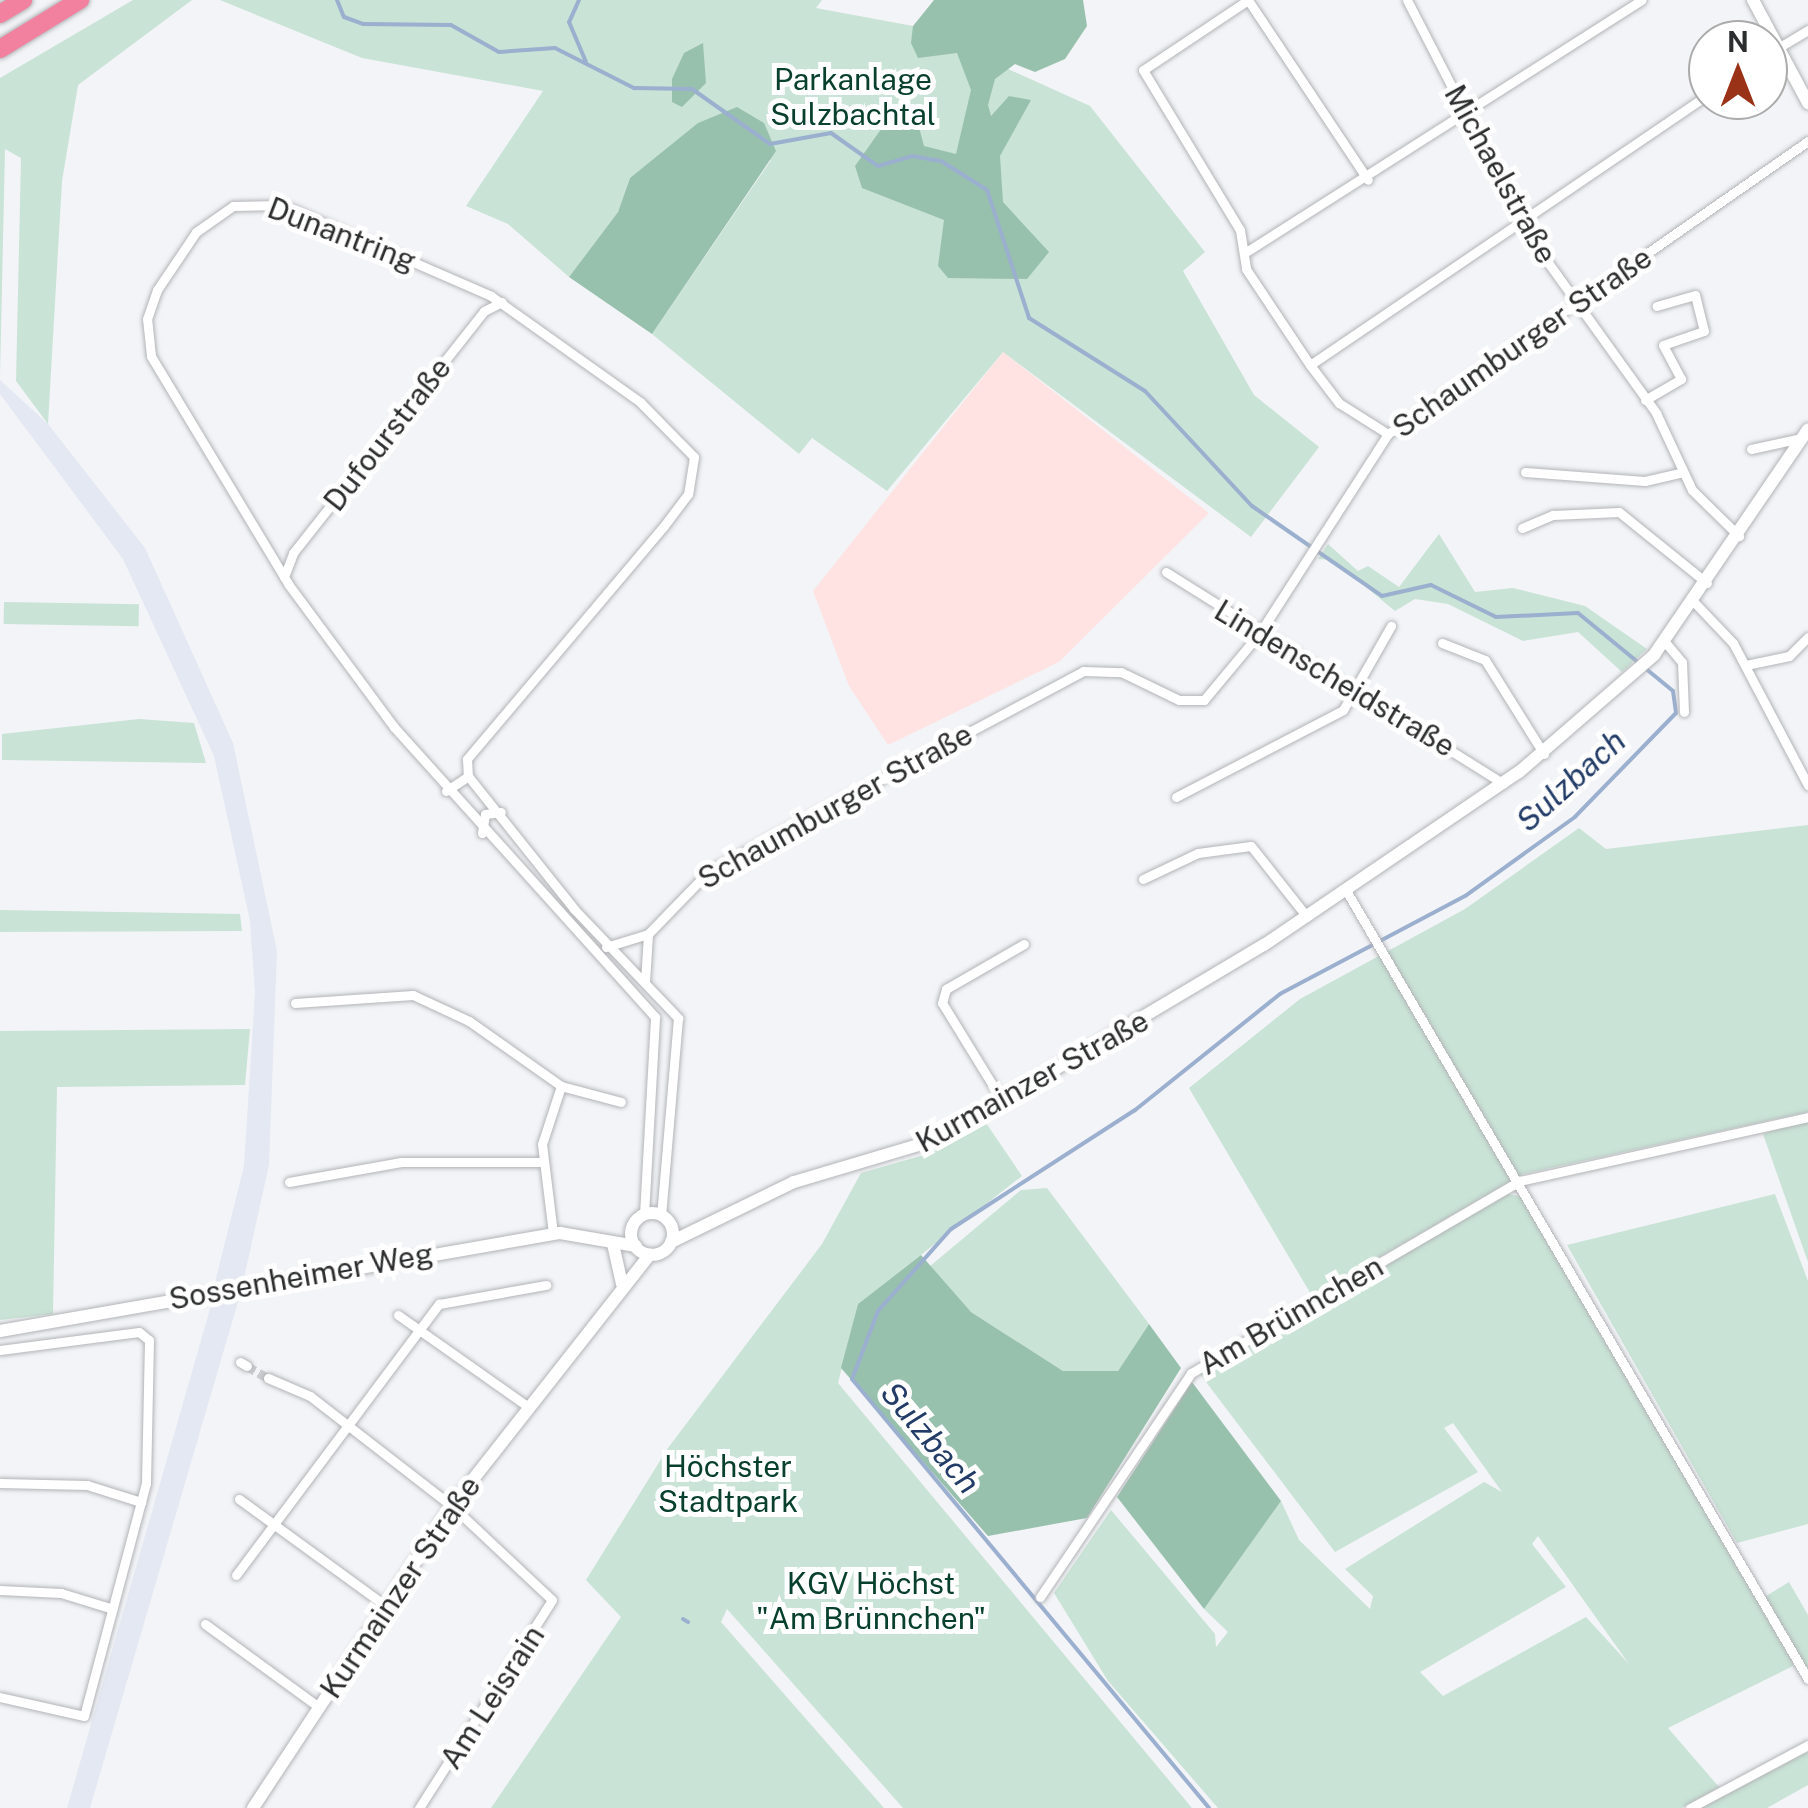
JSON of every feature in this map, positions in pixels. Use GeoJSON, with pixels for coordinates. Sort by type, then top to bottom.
{"type":"FeatureCollection","features":[{"type":"Feature","properties":{"kind":"highway"},"geometry":{"type":"LineString","coordinates":[[0,14],[23,0]]}},
{"type":"Feature","properties":{"kind":"highway"},"geometry":{"type":"LineString","coordinates":[[0,49],[80,0]]}},
{"type":"Feature","properties":{"kind":"main road"},"geometry":{"type":"LineString","coordinates":[[1788,73],[1808,103]]}},
{"type":"Feature","properties":{"kind":"main road","name":"Kurmainzer Straße"},"geometry":{"type":"LineString","coordinates":[[253,1808],[452,1506],[626,1280],[641,1250],[671,1242],[794,1182],[924,1146],[1347,892],[1503,783],[1544,754],[1654,656],[1739,536],[1805,433]]}},
{"type":"Feature","properties":{"kind":"main road"},"geometry":{"type":"LineString","coordinates":[[626,1280],[607,1241],[639,1219],[666,1220],[697,1229]]}},
{"type":"Feature","properties":{"kind":"main road"},"geometry":{"type":"LineString","coordinates":[[639,1219],[641,1250]]}},
{"type":"Feature","properties":{"kind":"main road"},"geometry":{"type":"LineString","coordinates":[[666,1220],[671,1242]]}},
{"type":"Feature","properties":{"kind":"main road","name":"Sossenheimer Weg"},"geometry":{"type":"LineString","coordinates":[[0,1331],[554,1234],[641,1250]]}},
{"type":"Feature","properties":{"kind":"street"},"geometry":{"type":"LineString","coordinates":[[1368,180],[1248,0],[1143,70],[1246,252],[1246,270],[1338,403],[1388,434]]}},
{"type":"Feature","properties":{"kind":"street"},"geometry":{"type":"LineString","coordinates":[[1409,3],[1421,0]]}},
{"type":"Feature","properties":{"kind":"street"},"geometry":{"type":"LineString","coordinates":[[1246,252],[1368,180],[1641,0]]}},
{"type":"Feature","properties":{"kind":"street","name":"Michaelstraße"},"geometry":{"type":"LineString","coordinates":[[1409,3],[1521,221],[1645,400],[1681,473],[1739,536]]}},
{"type":"Feature","properties":{"kind":"street"},"geometry":{"type":"LineString","coordinates":[[1310,364],[1688,108]]}},
{"type":"Feature","properties":{"kind":"street","name":"Schaumburger Straße"},"geometry":{"type":"LineString","coordinates":[[606,947],[648,934],[709,871],[1040,691],[1102,668],[1194,704],[1214,694],[1258,634],[1388,434],[1808,141]]}},
{"type":"Feature","properties":{"kind":"street","name":"Dunantring"},"geometry":{"type":"LineString","coordinates":[[468,776],[470,746],[663,527],[695,474],[684,441],[502,302],[268,202],[220,213],[185,246],[149,310],[152,356],[284,577],[394,728],[482,833],[649,1008],[660,1047],[639,1219]]}},
{"type":"Feature","properties":{"kind":"street"},"geometry":{"type":"LineString","coordinates":[[1645,400],[1680,380],[1664,345],[1704,332],[1695,295],[1657,306]]}},
{"type":"Feature","properties":{"kind":"street","name":"Dufourstraße"},"geometry":{"type":"LineString","coordinates":[[284,577],[294,552],[484,311],[502,302]]}},
{"type":"Feature","properties":{"kind":"street"},"geometry":{"type":"LineString","coordinates":[[1751,449],[1805,433]]}},
{"type":"Feature","properties":{"kind":"street"},"geometry":{"type":"LineString","coordinates":[[1526,472],[1645,481],[1681,473]]}},
{"type":"Feature","properties":{"kind":"street"},"geometry":{"type":"LineString","coordinates":[[1522,528],[1554,514],[1619,512],[1707,583]]}},
{"type":"Feature","properties":{"kind":"street","name":"Lindenscheidstraße"},"geometry":{"type":"LineString","coordinates":[[1166,572],[1258,634],[1503,783]]}},
{"type":"Feature","properties":{"kind":"street"},"geometry":{"type":"LineString","coordinates":[[1694,602],[1746,665],[1808,784]]}},
{"type":"Feature","properties":{"kind":"street"},"geometry":{"type":"LineString","coordinates":[[1176,797],[1356,695],[1391,626]]}},
{"type":"Feature","properties":{"kind":"street"},"geometry":{"type":"LineString","coordinates":[[1746,665],[1789,656],[1808,637]]}},
{"type":"Feature","properties":{"kind":"street"},"geometry":{"type":"LineString","coordinates":[[1665,642],[1682,662],[1684,712]]}},
{"type":"Feature","properties":{"kind":"street"},"geometry":{"type":"LineString","coordinates":[[1442,643],[1486,660],[1544,754]]}},
{"type":"Feature","properties":{"kind":"street"},"geometry":{"type":"LineString","coordinates":[[446,791],[468,776],[501,812],[606,947],[678,1018],[681,1044],[666,1120],[666,1220]]}},
{"type":"Feature","properties":{"kind":"street"},"geometry":{"type":"LineString","coordinates":[[482,833],[485,814],[501,812]]}},
{"type":"Feature","properties":{"kind":"street"},"geometry":{"type":"LineString","coordinates":[[1143,878],[1198,853],[1251,846],[1307,917]]}},
{"type":"Feature","properties":{"kind":"street"},"geometry":{"type":"LineString","coordinates":[[1347,892],[1520,1181],[1808,1680]]}},
{"type":"Feature","properties":{"kind":"street"},"geometry":{"type":"LineString","coordinates":[[645,982],[648,934]]}},
{"type":"Feature","properties":{"kind":"street"},"geometry":{"type":"LineString","coordinates":[[1003,1102],[942,1002],[946,988],[1024,944]]}},
{"type":"Feature","properties":{"kind":"street"},"geometry":{"type":"LineString","coordinates":[[295,1003],[413,994],[469,1020],[561,1086],[621,1102]]}},
{"type":"Feature","properties":{"kind":"street"},"geometry":{"type":"LineString","coordinates":[[660,1047],[681,1044]]}},
{"type":"Feature","properties":{"kind":"street"},"geometry":{"type":"LineString","coordinates":[[657,1070],[678,1065]]}},
{"type":"Feature","properties":{"kind":"street"},"geometry":{"type":"LineString","coordinates":[[554,1234],[542,1162],[561,1086]]}},
{"type":"Feature","properties":{"kind":"street"},"geometry":{"type":"LineString","coordinates":[[654,1114],[666,1120]]}},
{"type":"Feature","properties":{"kind":"street","name":"Am Brünnchen"},"geometry":{"type":"LineString","coordinates":[[1040,1596],[1191,1373],[1520,1181],[1808,1117]]}},
{"type":"Feature","properties":{"kind":"street"},"geometry":{"type":"LineString","coordinates":[[289,1182],[401,1162],[542,1162]]}},
{"type":"Feature","properties":{"kind":"street"},"geometry":{"type":"LineString","coordinates":[[236,1575],[439,1304],[546,1285]]}},
{"type":"Feature","properties":{"kind":"street"},"geometry":{"type":"LineString","coordinates":[[398,1315],[526,1406]]}},
{"type":"Feature","properties":{"kind":"street"},"geometry":{"type":"LineString","coordinates":[[75,1342],[77,1317]]}},
{"type":"Feature","properties":{"kind":"street","name":"Sossenheimer Weg"},"geometry":{"type":"LineString","coordinates":[[0,1350],[139,1332],[149,1340],[141,1502]]}},
{"type":"Feature","properties":{"kind":"street"},"geometry":{"type":"LineString","coordinates":[[268,1378],[310,1396],[452,1506]]}},
{"type":"Feature","properties":{"kind":"street"},"geometry":{"type":"LineString","coordinates":[[0,1483],[87,1485],[141,1502],[84,1716],[0,1697]]}},
{"type":"Feature","properties":{"kind":"street"},"geometry":{"type":"LineString","coordinates":[[239,1499],[386,1606]]}},
{"type":"Feature","properties":{"kind":"street","name":"Am Leisrain"},"geometry":{"type":"LineString","coordinates":[[419,1808],[553,1604],[452,1506]]}},
{"type":"Feature","properties":{"kind":"street"},"geometry":{"type":"LineString","coordinates":[[0,1590],[61,1593],[113,1609]]}},
{"type":"Feature","properties":{"kind":"street"},"geometry":{"type":"LineString","coordinates":[[206,1624],[319,1707]]}},
{"type":"Feature","properties":{"kind":"street"},"geometry":{"type":"LineString","coordinates":[[1690,1808],[1808,1745]]}},
{"type":"Feature","properties":{"kind":"shaded area"},"geometry":{"type":"Polygon","coordinates":[[[1003,352],[1209,513],[1059,662],[888,745],[849,686],[813,591],[1003,352]]]}},
{"type":"Feature","properties":{"kind":"shaded area"},"geometry":{"type":"Polygon","coordinates":[[[0,380],[48,424],[145,548],[233,743],[277,951],[269,1165],[244,1278],[215,1282],[244,1166],[255,993],[250,921],[214,756],[123,559],[0,394],[0,380]]]}},
{"type":"Feature","properties":{"kind":"shaded area"},"geometry":{"type":"Polygon","coordinates":[[[240,1295],[90,1808],[67,1808],[212,1302],[240,1295]]]}},
{"type":"Feature","properties":{"kind":"green space"},"geometry":{"type":"Polygon","coordinates":[[[133,0],[192,0],[78,85],[62,181],[48,424],[16,381],[21,158],[5,149],[0,377],[0,78],[133,0]]]}},
{"type":"Feature","properties":{"kind":"green space","name":"Parkanlage Sulzbachtal"},"geometry":{"type":"Polygon","coordinates":[[[220,0],[822,0],[816,8],[913,26],[1090,106],[1205,252],[1183,271],[1254,395],[1319,447],[1251,537],[1003,352],[887,491],[812,438],[799,454],[652,334],[771,160],[689,133],[630,178],[618,212],[569,277],[508,224],[466,206],[543,91],[362,58],[220,0]]]}},
{"type":"Feature","properties":{"kind":"green space"},"geometry":{"type":"Polygon","coordinates":[[[934,0],[1083,0],[1087,26],[1065,59],[1035,72],[1015,64],[995,79],[988,105],[991,116],[1009,96],[1031,100],[1000,156],[1003,202],[1049,252],[1027,279],[948,278],[938,266],[944,220],[862,188],[855,166],[884,125],[916,116],[924,146],[956,154],[971,90],[957,53],[918,58],[911,43],[913,26],[934,0]]]}},
{"type":"Feature","properties":{"kind":"green space"},"geometry":{"type":"Polygon","coordinates":[[[703,43],[706,83],[682,107],[672,102],[672,79],[684,53],[703,43]]]}},
{"type":"Feature","properties":{"kind":"green space"},"geometry":{"type":"Polygon","coordinates":[[[737,107],[764,123],[776,151],[652,334],[569,277],[618,212],[630,178],[698,123],[737,107]]]}},
{"type":"Feature","properties":{"kind":"green space"},"geometry":{"type":"Polygon","coordinates":[[[1439,534],[1475,592],[1513,588],[1585,606],[1647,649],[1622,672],[1578,632],[1523,641],[1448,604],[1415,599],[1395,611],[1333,560],[1318,559],[1328,544],[1358,571],[1368,566],[1399,587],[1439,534]]]}},
{"type":"Feature","properties":{"kind":"green space"},"geometry":{"type":"Polygon","coordinates":[[[4,602],[139,604],[139,626],[4,624],[4,602]]]}},
{"type":"Feature","properties":{"kind":"green space"},"geometry":{"type":"Polygon","coordinates":[[[139,719],[194,723],[206,763],[2,760],[2,734],[139,719]]]}},
{"type":"Feature","properties":{"kind":"green space"},"geometry":{"type":"Polygon","coordinates":[[[1808,825],[1808,1112],[1523,1174],[1312,1296],[1189,1088],[1300,999],[1465,909],[1579,828],[1606,849],[1808,825]]]}},
{"type":"Feature","properties":{"kind":"green space"},"geometry":{"type":"Polygon","coordinates":[[[0,910],[240,914],[242,931],[0,932],[0,910]]]}},
{"type":"Feature","properties":{"kind":"green space"},"geometry":{"type":"Polygon","coordinates":[[[250,1029],[245,1085],[57,1087],[53,1314],[0,1320],[0,1031],[250,1029]]]}},
{"type":"Feature","properties":{"kind":"green space"},"geometry":{"type":"Polygon","coordinates":[[[1808,1120],[1808,1262],[1763,1134],[1808,1120]]]}},
{"type":"Feature","properties":{"kind":"green space"},"geometry":{"type":"Polygon","coordinates":[[[986,1123],[1022,1176],[858,1304],[838,1383],[1192,1808],[903,1808],[727,1609],[721,1622],[884,1808],[491,1808],[621,1617],[586,1580],[668,1448],[822,1244],[861,1173],[931,1153],[986,1123]]]}},
{"type":"Feature","properties":{"kind":"green space"},"geometry":{"type":"Polygon","coordinates":[[[1047,1188],[1149,1324],[1118,1371],[1063,1371],[971,1312],[929,1267],[1021,1190],[1047,1188]]]}},
{"type":"Feature","properties":{"kind":"green space"},"geometry":{"type":"Polygon","coordinates":[[[1508,1194],[1524,1197],[1795,1665],[1668,1728],[1719,1787],[1682,1808],[1218,1808],[1108,1681],[1054,1593],[1111,1510],[1215,1634],[1216,1647],[1228,1632],[1204,1609],[1281,1501],[1299,1540],[1370,1609],[1373,1596],[1345,1569],[1484,1482],[1502,1492],[1453,1423],[1444,1428],[1478,1472],[1335,1552],[1200,1374],[1508,1194]],[[1538,1536],[1532,1544],[1566,1587],[1420,1672],[1443,1696],[1586,1617],[1629,1664],[1538,1536]]]}},
{"type":"Feature","properties":{"kind":"green space"},"geometry":{"type":"Polygon","coordinates":[[[1775,1194],[1808,1281],[1808,1524],[1737,1543],[1567,1245],[1775,1194]]]}},
{"type":"Feature","properties":{"kind":"green space"},"geometry":{"type":"Polygon","coordinates":[[[921,1255],[971,1312],[1063,1371],[1118,1371],[1149,1324],[1181,1368],[1087,1518],[988,1536],[841,1368],[858,1304],[921,1255]]]}},
{"type":"Feature","properties":{"kind":"green space"},"geometry":{"type":"Polygon","coordinates":[[[1192,1382],[1281,1501],[1204,1609],[1117,1497],[1192,1382]]]}},
{"type":"Feature","properties":{"kind":"green space"},"geometry":{"type":"Polygon","coordinates":[[[1789,1582],[1808,1615],[1808,1673],[1763,1598],[1789,1582]]]}},
{"type":"Feature","properties":{"kind":"green space"},"geometry":{"type":"Polygon","coordinates":[[[1808,1752],[1808,1785],[1767,1808],[1700,1808],[1808,1752]]]}},
{"type":"Feature","properties":{"kind":"waterway","name":"Sulzbach"},"geometry":{"type":"LineString","coordinates":[[337,0],[344,17],[363,24],[451,25],[499,52],[555,48],[634,88],[692,89],[770,144],[831,133],[878,166],[912,156],[941,161],[987,190],[1029,318],[1145,391],[1252,506],[1382,596],[1431,585],[1496,617],[1578,613],[1673,691],[1676,713],[1575,817],[1465,896],[1280,994],[1135,1110],[951,1229],[878,1311],[852,1379],[1209,1808]]}},
{"type":"Feature","properties":{"kind":"waterway","name":"Sulzbach"},"geometry":{"type":"LineString","coordinates":[[579,0],[569,22],[586,62]]}},
{"type":"Feature","properties":{"kind":"waterway"},"geometry":{"type":"LineString","coordinates":[[683,1619],[688,1622]]}},
{"type":"Feature","properties":{"kind":"tunnel"},"geometry":{"type":"LineString","coordinates":[[247,1366],[268,1378]]}},
{"type":"Feature","properties":{"kind":"park label","name":"Höchster Stadtpark"},"geometry":{"type":"Point","coordinates":[728,1483]}},
{"type":"Feature","properties":{"kind":"park label","name":"KGV Höchst \"Am Brünnchen\""},"geometry":{"type":"Point","coordinates":[871,1600]}}]}
